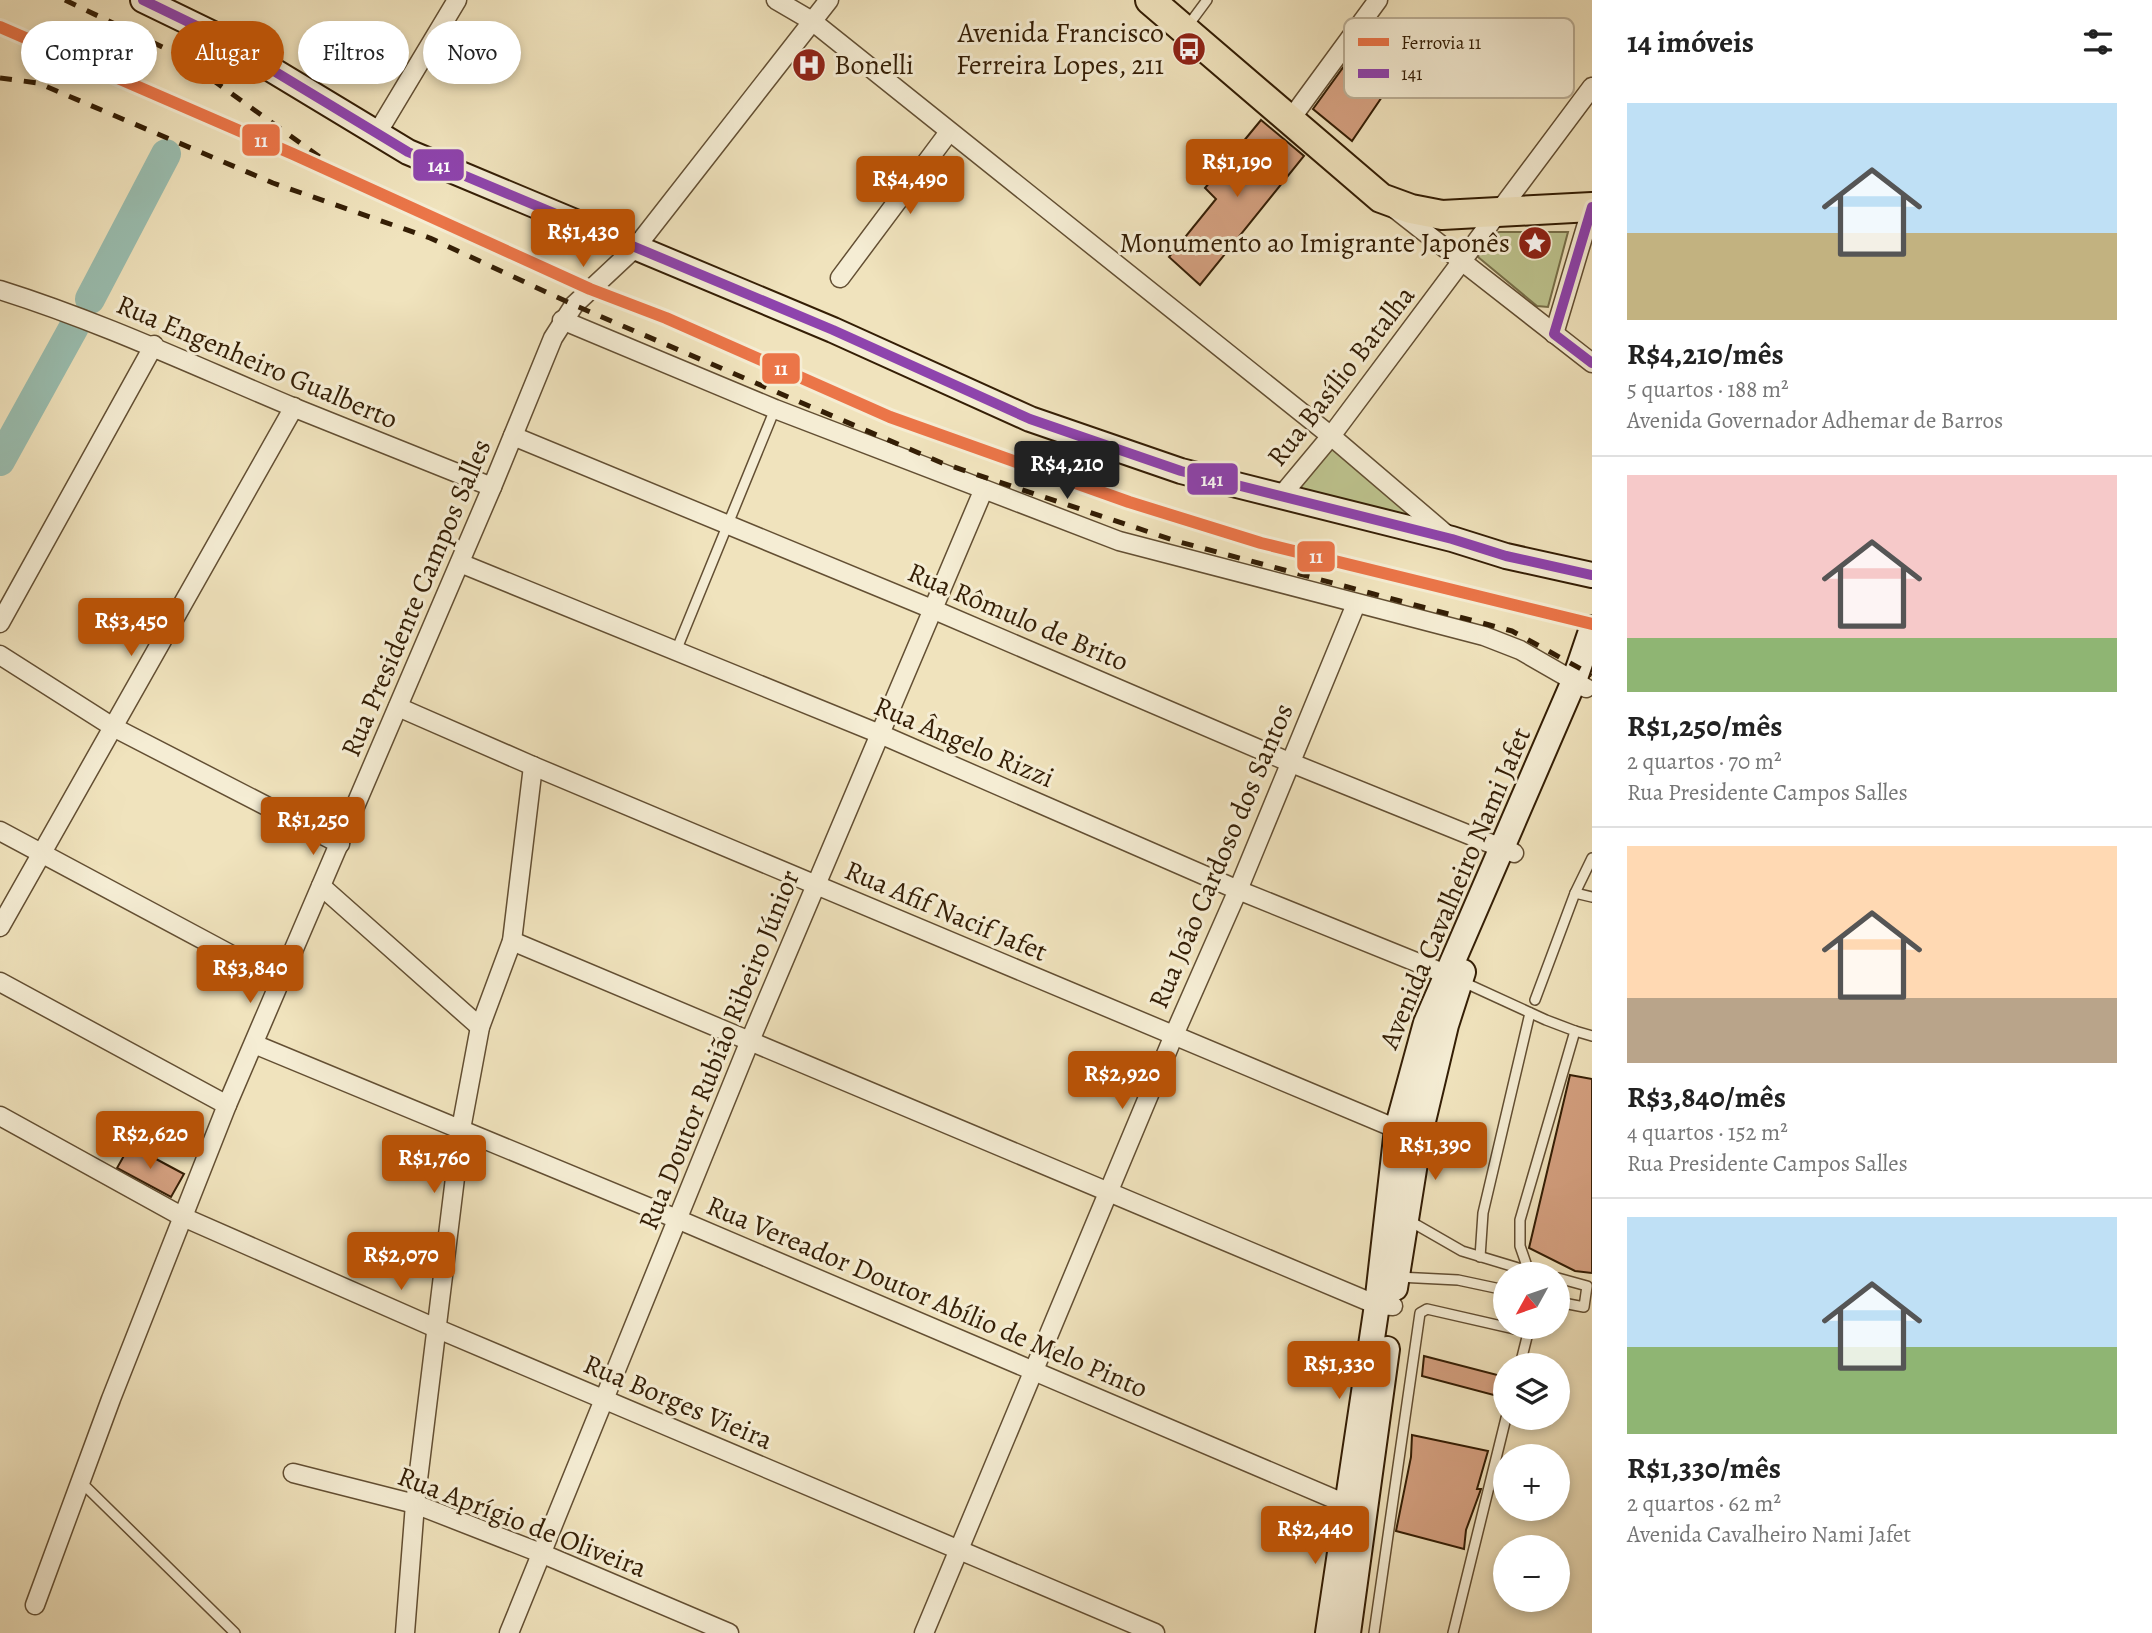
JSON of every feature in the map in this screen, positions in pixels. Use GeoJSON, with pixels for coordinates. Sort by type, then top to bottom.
{"type":"FeatureCollection","features":[{"type":"Feature","properties":{"kind":"main road"},"geometry":{"type":"LineString","coordinates":[[143,0],[188,21]]}},
{"type":"Feature","properties":{"kind":"main road"},"geometry":{"type":"LineString","coordinates":[[176,0],[203,21]]}},
{"type":"Feature","properties":{"kind":"main road"},"geometry":{"type":"LineString","coordinates":[[1150,0],[1381,198],[1411,209],[1442,215],[1590,217]]}},
{"type":"Feature","properties":{"kind":"main road"},"geometry":{"type":"LineString","coordinates":[[284,76],[376,135],[431,162],[833,330],[1030,419],[1181,471],[1452,539],[1588,578]]}},
{"type":"Feature","properties":{"kind":"main road","name":"Avenida Cavalheiro Nami Jafet"},"geometry":{"type":"LineString","coordinates":[[1348,1633],[1385,1306],[1397,1129],[1426,1023],[1453,977],[1584,679],[1592,628]]}},
{"type":"Feature","properties":{"kind":"main road","name":"Avenida Cavalheiro Nami Jafet"},"geometry":{"type":"LineString","coordinates":[[1328,1633],[1346,1504],[1385,1306],[1397,1277],[1453,977]]}},
{"type":"Feature","properties":{"kind":"street"},"geometry":{"type":"LineString","coordinates":[[376,135],[457,0]]}},
{"type":"Feature","properties":{"kind":"street"},"geometry":{"type":"LineString","coordinates":[[776,0],[813,21],[1331,436],[1452,539]]}},
{"type":"Feature","properties":{"kind":"street","name":"Rua Presidente Campos Salles"},"geometry":{"type":"LineString","coordinates":[[35,1605],[111,1399],[227,1105],[282,982],[562,320],[590,289],[636,247],[829,0]]}},
{"type":"Feature","properties":{"kind":"street"},"geometry":{"type":"LineString","coordinates":[[1365,18],[1378,0]]}},
{"type":"Feature","properties":{"kind":"street"},"geometry":{"type":"LineString","coordinates":[[1290,120],[1344,46]]}},
{"type":"Feature","properties":{"kind":"street","name":"Rua Basílio Batalha"},"geometry":{"type":"LineString","coordinates":[[1281,496],[1331,436],[1592,87]]}},
{"type":"Feature","properties":{"kind":"street"},"geometry":{"type":"LineString","coordinates":[[840,278],[950,132]]}},
{"type":"Feature","properties":{"kind":"street"},"geometry":{"type":"LineString","coordinates":[[1381,198],[1554,334],[1584,353],[1592,363]]}},
{"type":"Feature","properties":{"kind":"street"},"geometry":{"type":"LineString","coordinates":[[1554,334],[1590,217]]}},
{"type":"Feature","properties":{"kind":"street","name":"Rua Engenheiro Gualberto"},"geometry":{"type":"LineString","coordinates":[[0,290],[70,312],[154,345],[295,407],[492,487]]}},
{"type":"Feature","properties":{"kind":"street"},"geometry":{"type":"LineString","coordinates":[[562,320],[775,409],[1119,541],[1356,604],[1441,623],[1520,650],[1584,679]]}},
{"type":"Feature","properties":{"kind":"street"},"geometry":{"type":"LineString","coordinates":[[0,624],[154,345]]}},
{"type":"Feature","properties":{"kind":"street"},"geometry":{"type":"LineString","coordinates":[[0,926],[295,407]]}},
{"type":"Feature","properties":{"kind":"street","name":"Rua Rômulo de Brito"},"geometry":{"type":"LineString","coordinates":[[513,436],[932,609],[1289,762],[1508,849]]}},
{"type":"Feature","properties":{"kind":"street","name":"Rua Doutor Rubião Ribeiro Júnior"},"geometry":{"type":"LineString","coordinates":[[509,1633],[749,1043],[984,491]]}},
{"type":"Feature","properties":{"kind":"street","name":"Rua Ângelo Rizzi"},"geometry":{"type":"LineString","coordinates":[[460,563],[880,734],[1238,890],[1453,977]]}},
{"type":"Feature","properties":{"kind":"street","name":"Rua João Cardoso dos Santos"},"geometry":{"type":"LineString","coordinates":[[924,1633],[957,1548],[1238,890],[1356,604]]}},
{"type":"Feature","properties":{"kind":"street"},"geometry":{"type":"LineString","coordinates":[[0,655],[114,727],[340,844]]}},
{"type":"Feature","properties":{"kind":"street","name":"Rua Afif Nacif Jafet"},"geometry":{"type":"LineString","coordinates":[[398,707],[1397,1129]]}},
{"type":"Feature","properties":{"kind":"street"},"geometry":{"type":"LineString","coordinates":[[405,1633],[415,1504],[461,1129],[480,1027],[512,941],[533,766]]}},
{"type":"Feature","properties":{"kind":"street"},"geometry":{"type":"LineString","coordinates":[[0,831],[282,982]]}},
{"type":"Feature","properties":{"kind":"street"},"geometry":{"type":"LineString","coordinates":[[321,886],[480,1027]]}},
{"type":"Feature","properties":{"kind":"street"},"geometry":{"type":"LineString","coordinates":[[512,941],[749,1043],[1385,1306]]}},
{"type":"Feature","properties":{"kind":"street"},"geometry":{"type":"LineString","coordinates":[[0,982],[227,1105]]}},
{"type":"Feature","properties":{"kind":"street","name":"Rua Vereador Doutor Abílio de Melo Pinto"},"geometry":{"type":"LineString","coordinates":[[254,1044],[677,1219],[1346,1504]]}},
{"type":"Feature","properties":{"kind":"street","name":"Rua Borges Vieira"},"geometry":{"type":"LineString","coordinates":[[0,1116],[183,1217],[605,1401],[1155,1633]]}},
{"type":"Feature","properties":{"kind":"street","name":"Rua Aprígio de Oliveira"},"geometry":{"type":"LineString","coordinates":[[293,1473],[415,1504],[543,1554],[729,1633]]}},
{"type":"Feature","properties":{"kind":"lane"},"geometry":{"type":"LineString","coordinates":[[1185,29],[1207,0]]}},
{"type":"Feature","properties":{"kind":"lane"},"geometry":{"type":"LineString","coordinates":[[676,651],[775,409]]}},
{"type":"Feature","properties":{"kind":"lane"},"geometry":{"type":"LineString","coordinates":[[1535,1000],[1575,893],[1592,858]]}},
{"type":"Feature","properties":{"kind":"lane"},"geometry":{"type":"LineString","coordinates":[[1575,893],[1592,897]]}},
{"type":"Feature","properties":{"kind":"lane"},"geometry":{"type":"LineString","coordinates":[[1453,977],[1530,1013],[1592,1036]]}},
{"type":"Feature","properties":{"kind":"lane"},"geometry":{"type":"LineString","coordinates":[[1480,1257],[1483,1213],[1530,1013]]}},
{"type":"Feature","properties":{"kind":"lane"},"geometry":{"type":"LineString","coordinates":[[1528,1262],[1520,1246],[1520,1220],[1576,1031]]}},
{"type":"Feature","properties":{"kind":"lane"},"geometry":{"type":"LineString","coordinates":[[1406,1219],[1444,1243],[1497,1262]]}},
{"type":"Feature","properties":{"kind":"lane"},"geometry":{"type":"LineString","coordinates":[[1397,1277],[1458,1280],[1493,1287]]}},
{"type":"Feature","properties":{"kind":"lane"},"geometry":{"type":"LineString","coordinates":[[1570,1281],[1587,1286],[1584,1307],[1570,1304]]}},
{"type":"Feature","properties":{"kind":"lane"},"geometry":{"type":"LineString","coordinates":[[1374,1633],[1420,1313],[1427,1309],[1493,1322]]}},
{"type":"Feature","properties":{"kind":"lane"},"geometry":{"type":"LineString","coordinates":[[1453,1633],[1503,1430]]}},
{"type":"Feature","properties":{"kind":"lane"},"geometry":{"type":"LineString","coordinates":[[81,1482],[235,1633]]}},
{"type":"Feature","properties":{"kind":"green space"},"geometry":{"type":"Polygon","coordinates":[[[1499,232],[1568,232],[1548,307],[1537,306],[1478,257],[1487,237],[1499,232]]]}},
{"type":"Feature","properties":{"kind":"green space"},"geometry":{"type":"Polygon","coordinates":[[[1334,444],[1414,518],[1297,490],[1334,444]]]}},
{"type":"Feature","properties":{"kind":"building"},"geometry":{"type":"Polygon","coordinates":[[[1344,66],[1344,98],[1381,98],[1352,141],[1313,109],[1344,66]]]}},
{"type":"Feature","properties":{"kind":"building"},"geometry":{"type":"Polygon","coordinates":[[[1261,120],[1304,156],[1200,285],[1169,257],[1216,199],[1205,188],[1261,120]]]}},
{"type":"Feature","properties":{"kind":"building"},"geometry":{"type":"Polygon","coordinates":[[[1570,1075],[1592,1079],[1592,1273],[1575,1271],[1570,1268],[1570,1262],[1557,1262],[1529,1248],[1570,1075]]]}},
{"type":"Feature","properties":{"kind":"building"},"geometry":{"type":"Polygon","coordinates":[[[130,1145],[184,1174],[171,1197],[117,1168],[130,1145]]]}},
{"type":"Feature","properties":{"kind":"building"},"geometry":{"type":"Polygon","coordinates":[[[1424,1356],[1493,1374],[1493,1395],[1422,1376],[1424,1356]]]}},
{"type":"Feature","properties":{"kind":"building"},"geometry":{"type":"Polygon","coordinates":[[[1412,1435],[1488,1451],[1477,1489],[1481,1489],[1466,1530],[1464,1549],[1396,1531],[1411,1457],[1412,1435]]]}},
{"type":"Feature","properties":{"kind":"waterway"},"geometry":{"type":"LineString","coordinates":[[90,299],[166,154]]}},
{"type":"Feature","properties":{"kind":"waterway"},"geometry":{"type":"LineString","coordinates":[[0,461],[74,327]]}},
{"type":"Feature","properties":{"kind":"railway"},"geometry":{"type":"LineString","coordinates":[[65,0],[175,53],[360,186]]}},
{"type":"Feature","properties":{"kind":"railway"},"geometry":{"type":"LineString","coordinates":[[0,78],[38,83],[273,183],[430,238],[574,305],[942,463],[1176,541],[1512,631],[1592,675]]}},
{"type":"Feature","properties":{"kind":"rail line","name":"11"},"geometry":{"type":"LineString","coordinates":[[0,27],[293,154],[590,289],[666,318],[890,417],[1129,502],[1261,543],[1592,624]]}},
{"type":"Feature","properties":{"kind":"transit line","name":"141"},"geometry":{"type":"LineString","coordinates":[[143,0],[240,47],[269,68],[408,152],[833,330],[1030,419],[1181,471],[1452,539],[1506,556],[1592,575]]}},
{"type":"Feature","properties":{"kind":"transit line","name":"141"},"geometry":{"type":"LineString","coordinates":[[1592,207],[1554,334],[1592,363]]}},
{"type":"Feature","properties":{"kind":"place","name":"Avenida Francisco Ferreira Lopes, 211"},"geometry":{"type":"Point","coordinates":[1189,49]}},
{"type":"Feature","properties":{"kind":"place","name":"Bonelli"},"geometry":{"type":"Point","coordinates":[809,65]}},
{"type":"Feature","properties":{"kind":"place","name":"Monumento ao Imigrante Japonês"},"geometry":{"type":"Point","coordinates":[1535,243]}}]}
